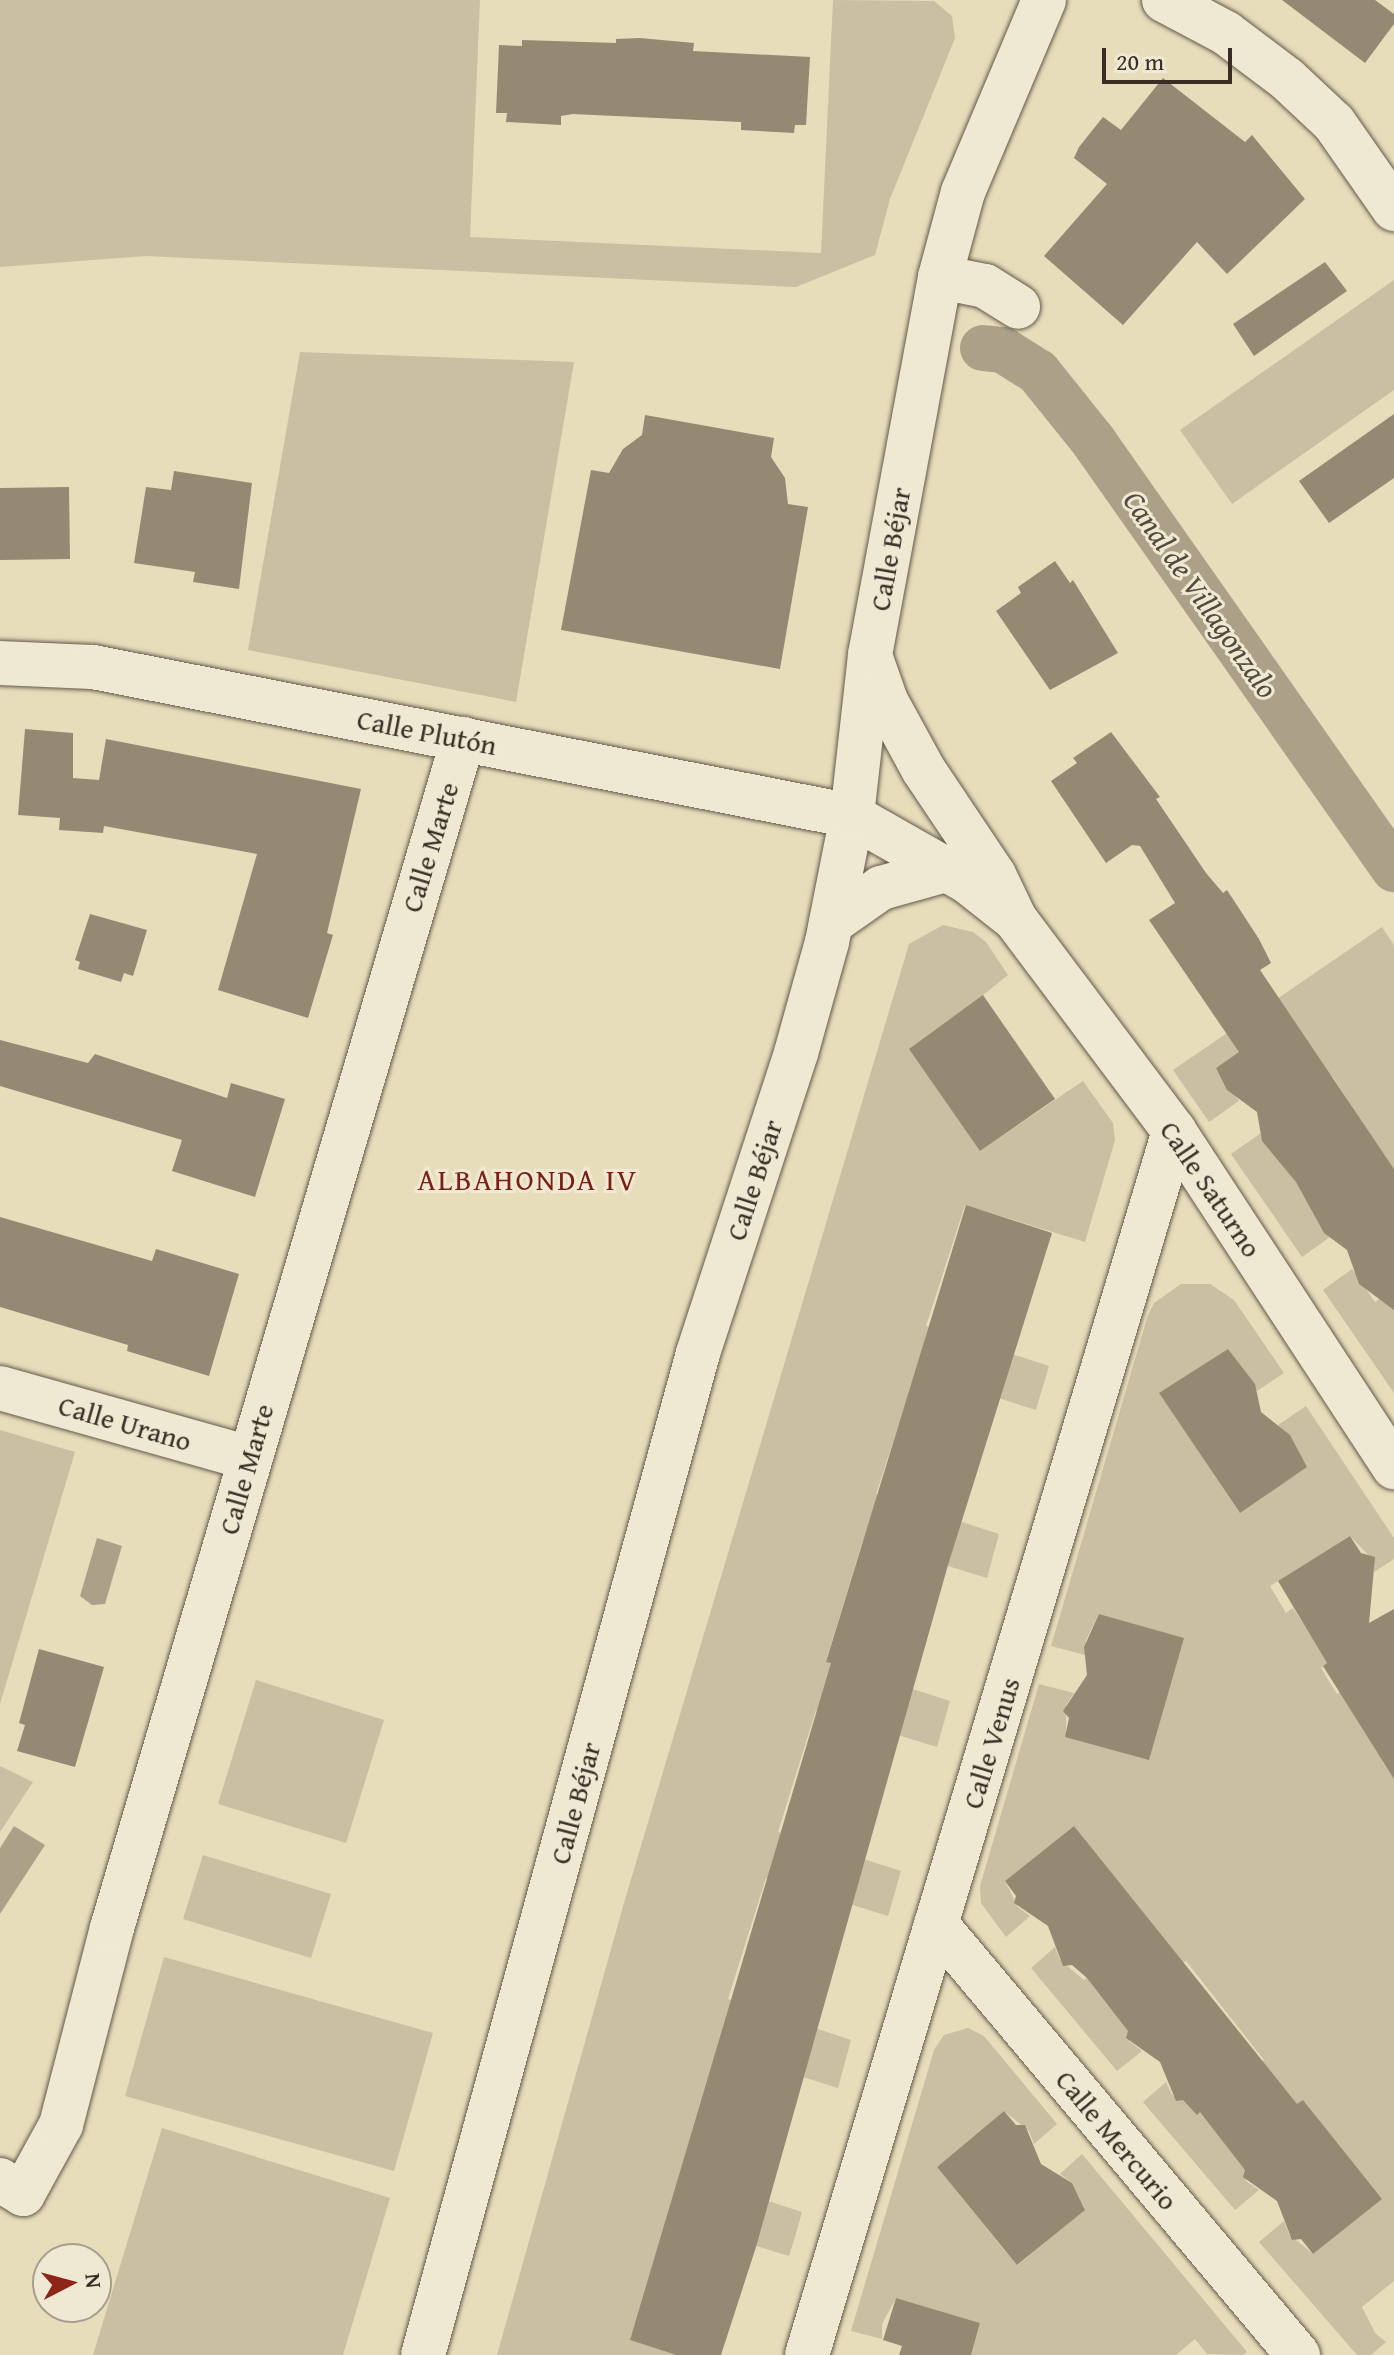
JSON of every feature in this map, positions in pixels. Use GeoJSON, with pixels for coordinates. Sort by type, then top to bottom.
{"type":"FeatureCollection","features":[{"type":"Feature","properties":{"kind":"street","name":"Calle Béjar"},"geometry":{"type":"LineString","coordinates":[[423,2355],[698,1353],[796,1053],[831,923],[852,816],[870,655],[940,277],[963,192],[1044,0]]}},
{"type":"Feature","properties":{"kind":"street"},"geometry":{"type":"LineString","coordinates":[[1164,0],[1226,33],[1287,79],[1334,123],[1390,190]]}},
{"type":"Feature","properties":{"kind":"street"},"geometry":{"type":"LineString","coordinates":[[940,277],[985,286],[1018,307]]}},
{"type":"Feature","properties":{"kind":"street","name":"Calle Saturno"},"geometry":{"type":"LineString","coordinates":[[870,655],[886,701],[958,855]]}},
{"type":"Feature","properties":{"kind":"street","name":"Calle Plutón"},"geometry":{"type":"LineString","coordinates":[[0,663],[93,667],[852,816]]}},
{"type":"Feature","properties":{"kind":"street","name":"Calle Marte"},"geometry":{"type":"LineString","coordinates":[[12,2187],[61,2125],[112,1928],[463,739]]}},
{"type":"Feature","properties":{"kind":"street","name":"Calle Saturno"},"geometry":{"type":"LineString","coordinates":[[852,816],[902,809],[958,855],[1015,919],[1174,1131],[1394,1467]]}},
{"type":"Feature","properties":{"kind":"street"},"geometry":{"type":"LineString","coordinates":[[831,923],[881,888],[958,855]]}},
{"type":"Feature","properties":{"kind":"street","name":"Calle Venus"},"geometry":{"type":"LineString","coordinates":[[807,2355],[1174,1131]]}},
{"type":"Feature","properties":{"kind":"street","name":"Calle Urano"},"geometry":{"type":"LineString","coordinates":[[0,1388],[249,1458]]}},
{"type":"Feature","properties":{"kind":"street","name":"Calle Mercurio"},"geometry":{"type":"LineString","coordinates":[[936,1924],[1298,2355]]}},
{"type":"Feature","properties":{"kind":"shaded area"},"geometry":{"type":"Polygon","coordinates":[[[0,0],[480,0],[470,237],[821,253],[833,0],[934,1],[952,16],[955,38],[890,199],[875,255],[796,287],[146,256],[0,267],[0,0]]]}},
{"type":"Feature","properties":{"kind":"shaded area"},"geometry":{"type":"Polygon","coordinates":[[[1394,280],[1394,390],[1232,504],[1180,430],[1394,280]]]}},
{"type":"Feature","properties":{"kind":"shaded area"},"geometry":{"type":"Polygon","coordinates":[[[300,352],[574,362],[516,702],[248,650],[300,352]]]}},
{"type":"Feature","properties":{"kind":"shaded area"},"geometry":{"type":"Polygon","coordinates":[[[943,925],[973,932],[986,942],[1008,975],[983,995],[980,1151],[1083,1081],[1113,1123],[1115,1140],[1085,1242],[965,1205],[926,1326],[1049,1366],[1036,1410],[916,1372],[876,1494],[999,1534],[987,1578],[863,1540],[826,1661],[950,1701],[937,1747],[816,1710],[778,1832],[901,1871],[888,1916],[766,1878],[728,1999],[851,2040],[838,2088],[718,2050],[680,2172],[802,2212],[795,2237],[789,2256],[669,2219],[630,2340],[676,2355],[497,2355],[624,1903],[909,944],[943,925]]]}},
{"type":"Feature","properties":{"kind":"shaded area"},"geometry":{"type":"Polygon","coordinates":[[[1382,927],[1394,945],[1394,1169],[1383,1153],[1316,1217],[1330,1237],[1302,1257],[1231,1154],[1261,1133],[1275,1153],[1357,1115],[1333,1077],[1327,1080],[1291,1017],[1216,1068],[1239,1101],[1209,1122],[1173,1070],[1382,927]]]}},
{"type":"Feature","properties":{"kind":"shaded area"},"geometry":{"type":"Polygon","coordinates":[[[1352,1269],[1375,1302],[1394,1289],[1394,1393],[1323,1290],[1352,1269]]]}},
{"type":"Feature","properties":{"kind":"shaded area"},"geometry":{"type":"Polygon","coordinates":[[[1181,1284],[1210,1284],[1234,1300],[1284,1373],[1257,1391],[1228,1349],[1160,1394],[1239,1512],[1307,1467],[1278,1425],[1306,1406],[1394,1538],[1394,1559],[1374,1572],[1372,1559],[1350,1536],[1270,1586],[1286,1613],[1293,1608],[1311,1636],[1327,1663],[1321,1668],[1337,1694],[1394,1659],[1383,1763],[1394,1769],[1394,2281],[1362,2307],[1375,2333],[1386,2342],[1371,2355],[1357,2355],[1259,2242],[1284,2221],[1289,2234],[1313,2254],[1381,2199],[1303,2100],[1287,2112],[1245,2170],[1246,2181],[1259,2190],[1235,2210],[1143,2102],[1166,2082],[1172,2095],[1184,2100],[1264,2060],[1186,1961],[1170,1972],[1128,2031],[1129,2041],[1142,2051],[1117,2071],[1031,1968],[1055,1947],[1060,1960],[1084,1980],[1137,1937],[1100,1860],[1074,1826],[1005,1881],[1018,1907],[1030,1916],[1006,1937],[981,1903],[980,1886],[1039,1684],[1074,1693],[1066,1705],[1066,1737],[1149,1759],[1183,1638],[1099,1614],[1086,1640],[1085,1655],[1051,1646],[1148,1315],[1154,1303],[1181,1284]]]}},
{"type":"Feature","properties":{"kind":"shaded area"},"geometry":{"type":"Polygon","coordinates":[[[0,1430],[75,1452],[0,1704],[0,1430]]]}},
{"type":"Feature","properties":{"kind":"shaded area"},"geometry":{"type":"Polygon","coordinates":[[[97,1538],[122,1546],[105,1604],[92,1605],[80,1596],[97,1538]]]}},
{"type":"Feature","properties":{"kind":"shaded area"},"geometry":{"type":"Polygon","coordinates":[[[256,1680],[384,1720],[346,1843],[218,1804],[256,1680]]]}},
{"type":"Feature","properties":{"kind":"shaded area"},"geometry":{"type":"Polygon","coordinates":[[[0,1766],[33,1782],[0,1832],[0,1766]]]}},
{"type":"Feature","properties":{"kind":"shaded area"},"geometry":{"type":"Polygon","coordinates":[[[14,1826],[45,1845],[0,1914],[0,1848],[14,1826]]]}},
{"type":"Feature","properties":{"kind":"shaded area"},"geometry":{"type":"Polygon","coordinates":[[[203,1855],[331,1894],[311,1958],[183,1919],[203,1855]]]}},
{"type":"Feature","properties":{"kind":"shaded area"},"geometry":{"type":"Polygon","coordinates":[[[164,1957],[433,2033],[394,2171],[125,2096],[164,1957]]]}},
{"type":"Feature","properties":{"kind":"shaded area"},"geometry":{"type":"Polygon","coordinates":[[[968,2028],[984,2036],[1057,2124],[1034,2144],[1029,2131],[1004,2111],[937,2167],[1005,2251],[1018,2265],[1085,2209],[1072,2183],[1060,2174],[1082,2154],[1247,2352],[1243,2355],[1207,2354],[1195,2339],[1176,2355],[971,2355],[980,2323],[896,2298],[882,2324],[882,2339],[851,2331],[934,2050],[944,2035],[968,2028]]]}},
{"type":"Feature","properties":{"kind":"shaded area"},"geometry":{"type":"Polygon","coordinates":[[[162,2128],[390,2198],[343,2355],[93,2355],[103,2323],[112,2323],[112,2292],[162,2128]]]}},
{"type":"Feature","properties":{"kind":"building"},"geometry":{"type":"Polygon","coordinates":[[[1282,0],[1375,0],[1394,14],[1394,24],[1365,63],[1282,0]]]}},
{"type":"Feature","properties":{"kind":"building"},"geometry":{"type":"Polygon","coordinates":[[[616,39],[694,43],[693,51],[810,57],[806,125],[795,125],[794,133],[741,130],[741,122],[573,114],[561,116],[561,125],[506,122],[507,113],[496,113],[499,45],[522,46],[522,40],[616,43],[616,39]]]}},
{"type":"Feature","properties":{"kind":"building"},"geometry":{"type":"Polygon","coordinates":[[[1163,78],[1245,142],[1252,135],[1305,199],[1227,274],[1197,242],[1123,325],[1044,256],[1107,184],[1074,158],[1079,147],[1103,117],[1121,130],[1163,78]]]}},
{"type":"Feature","properties":{"kind":"building"},"geometry":{"type":"Polygon","coordinates":[[[1325,262],[1347,291],[1254,356],[1233,324],[1325,262]]]}},
{"type":"Feature","properties":{"kind":"building"},"geometry":{"type":"Polygon","coordinates":[[[1394,414],[1394,478],[1329,523],[1299,481],[1394,414]]]}},
{"type":"Feature","properties":{"kind":"building"},"geometry":{"type":"Polygon","coordinates":[[[645,415],[774,438],[771,457],[785,478],[788,504],[808,507],[780,669],[561,630],[591,470],[609,473],[623,449],[642,435],[645,415]]]}},
{"type":"Feature","properties":{"kind":"building"},"geometry":{"type":"Polygon","coordinates":[[[174,471],[252,483],[239,589],[193,582],[195,572],[134,563],[146,487],[171,490],[174,471]]]}},
{"type":"Feature","properties":{"kind":"building"},"geometry":{"type":"Polygon","coordinates":[[[69,487],[70,559],[0,560],[0,488],[69,487]]]}},
{"type":"Feature","properties":{"kind":"building"},"geometry":{"type":"Polygon","coordinates":[[[1055,561],[1070,583],[1073,580],[1118,653],[1050,690],[996,611],[1021,593],[1018,587],[1055,561]]]}},
{"type":"Feature","properties":{"kind":"building"},"geometry":{"type":"Polygon","coordinates":[[[25,729],[73,733],[73,778],[99,780],[106,739],[361,789],[327,933],[333,935],[308,1018],[218,990],[257,854],[104,826],[103,833],[59,830],[60,818],[18,815],[25,729]]]}},
{"type":"Feature","properties":{"kind":"building"},"geometry":{"type":"Polygon","coordinates":[[[1111,732],[1160,797],[1156,799],[1206,873],[1223,893],[1227,890],[1259,939],[1271,963],[1260,970],[1394,1169],[1394,1310],[1359,1284],[1347,1250],[1324,1233],[1296,1182],[1262,1141],[1257,1112],[1227,1090],[1216,1068],[1239,1052],[1149,920],[1175,903],[1140,846],[1132,845],[1106,863],[1051,781],[1077,763],[1073,758],[1111,732]]]}},
{"type":"Feature","properties":{"kind":"building"},"geometry":{"type":"Polygon","coordinates":[[[90,914],[147,930],[133,976],[124,973],[121,982],[78,969],[80,962],[75,960],[90,914]]]}},
{"type":"Feature","properties":{"kind":"building"},"geometry":{"type":"Polygon","coordinates":[[[983,995],[1055,1099],[980,1151],[909,1049],[983,995]]]}},
{"type":"Feature","properties":{"kind":"building"},"geometry":{"type":"Polygon","coordinates":[[[0,1040],[88,1063],[95,1054],[227,1098],[231,1083],[285,1099],[255,1197],[172,1171],[182,1140],[0,1086],[0,1040]]]}},
{"type":"Feature","properties":{"kind":"building"},"geometry":{"type":"Polygon","coordinates":[[[966,1205],[1052,1233],[948,1565],[756,2247],[721,2355],[676,2355],[630,2340],[831,1663],[826,1662],[966,1205]]]}},
{"type":"Feature","properties":{"kind":"building"},"geometry":{"type":"Polygon","coordinates":[[[0,1217],[152,1261],[156,1249],[239,1274],[209,1376],[127,1351],[128,1345],[0,1307],[0,1217]]]}},
{"type":"Feature","properties":{"kind":"building"},"geometry":{"type":"Polygon","coordinates":[[[1228,1349],[1255,1384],[1261,1412],[1290,1435],[1307,1467],[1240,1513],[1159,1393],[1228,1349]]]}},
{"type":"Feature","properties":{"kind":"building"},"geometry":{"type":"Polygon","coordinates":[[[1350,1536],[1361,1553],[1375,1557],[1369,1623],[1394,1609],[1394,1779],[1323,1666],[1327,1663],[1278,1581],[1350,1536]]]}},
{"type":"Feature","properties":{"kind":"building"},"geometry":{"type":"Polygon","coordinates":[[[1099,1614],[1184,1638],[1149,1760],[1065,1737],[1069,1718],[1063,1711],[1087,1675],[1084,1647],[1099,1614]]]}},
{"type":"Feature","properties":{"kind":"building"},"geometry":{"type":"Polygon","coordinates":[[[39,1649],[104,1667],[75,1767],[17,1751],[25,1725],[19,1723],[39,1649]]]}},
{"type":"Feature","properties":{"kind":"building"},"geometry":{"type":"Polygon","coordinates":[[[1074,1826],[1297,2104],[1303,2100],[1382,2199],[1313,2254],[1301,2239],[1292,2240],[1277,2201],[1243,2177],[1245,2170],[1200,2112],[1197,2115],[1183,2100],[1176,2101],[1160,2062],[1126,2038],[1128,2031],[1087,1978],[1072,1965],[1063,1966],[1048,1926],[1014,1903],[1016,1896],[1005,1881],[1074,1826]]]}},
{"type":"Feature","properties":{"kind":"building"},"geometry":{"type":"Polygon","coordinates":[[[1004,2111],[1016,2125],[1025,2125],[1041,2164],[1072,2183],[1085,2210],[1017,2265],[937,2167],[1004,2111]]]}},
{"type":"Feature","properties":{"kind":"building"},"geometry":{"type":"Polygon","coordinates":[[[896,2298],[980,2323],[971,2355],[899,2355],[902,2346],[883,2340],[896,2298]]]}},
{"type":"Feature","properties":{"kind":"waterway","name":"Canal de Villagonzalo"},"geometry":{"type":"LineString","coordinates":[[983,348],[1003,350],[1038,372],[1094,442],[1394,869]]}},
{"type":"Feature","properties":{"kind":"district","name":"ALBAHONDA IV"},"geometry":{"type":"Point","coordinates":[528,1179]}}]}
